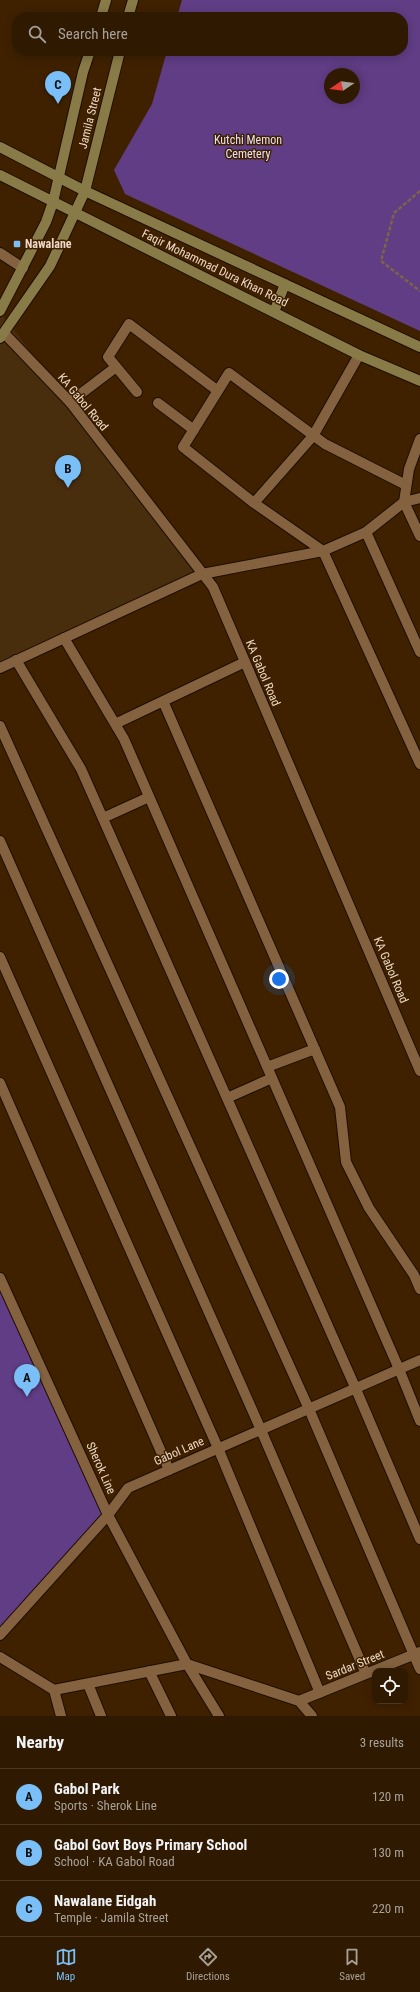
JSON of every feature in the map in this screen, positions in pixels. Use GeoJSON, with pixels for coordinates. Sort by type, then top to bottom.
{"type":"FeatureCollection","features":[{"type":"Feature","properties":{"kind":"main road"},"geometry":{"type":"LineString","coordinates":[[102,12],[106,0]]}},
{"type":"Feature","properties":{"kind":"main road"},"geometry":{"type":"LineString","coordinates":[[129,12],[132,0]]}},
{"type":"Feature","properties":{"kind":"main road","name":"Jamila Street"},"geometry":{"type":"LineString","coordinates":[[0,310],[46,222],[53,202],[60,178],[83,72],[88,56]]}},
{"type":"Feature","properties":{"kind":"main road","name":"Jamila Street"},"geometry":{"type":"LineString","coordinates":[[2,336],[50,266],[85,191],[119,56]]}},
{"type":"Feature","properties":{"kind":"main road","name":"Faqir Mohammad Dura Khan Road"},"geometry":{"type":"LineString","coordinates":[[0,147],[85,191],[420,347]]}},
{"type":"Feature","properties":{"kind":"main road","name":"Faqir Mohammad Dura Khan Road"},"geometry":{"type":"LineString","coordinates":[[0,175],[75,214],[359,355],[420,381]]}},
{"type":"Feature","properties":{"kind":"main road"},"geometry":{"type":"LineString","coordinates":[[274,312],[285,284]]}},
{"type":"Feature","properties":{"kind":"street"},"geometry":{"type":"LineString","coordinates":[[0,253],[23,268]]}},
{"type":"Feature","properties":{"kind":"street"},"geometry":{"type":"LineString","coordinates":[[137,392],[108,357],[129,324],[218,392]]}},
{"type":"Feature","properties":{"kind":"street","name":"KA Gabol Road"},"geometry":{"type":"LineString","coordinates":[[2,336],[70,402],[212,587],[420,1071]]}},
{"type":"Feature","properties":{"kind":"street"},"geometry":{"type":"LineString","coordinates":[[254,503],[313,436],[359,355]]}},
{"type":"Feature","properties":{"kind":"street"},"geometry":{"type":"LineString","coordinates":[[70,402],[116,366]]}},
{"type":"Feature","properties":{"kind":"street"},"geometry":{"type":"LineString","coordinates":[[406,485],[313,436],[229,373],[184,447],[254,503],[323,551],[420,764]]}},
{"type":"Feature","properties":{"kind":"street"},"geometry":{"type":"LineString","coordinates":[[158,403],[194,430]]}},
{"type":"Feature","properties":{"kind":"street"},"geometry":{"type":"LineString","coordinates":[[420,439],[409,469],[404,502],[420,536]]}},
{"type":"Feature","properties":{"kind":"street"},"geometry":{"type":"LineString","coordinates":[[0,668],[202,574],[323,551],[366,532],[404,502],[420,498]]}},
{"type":"Feature","properties":{"kind":"street"},"geometry":{"type":"LineString","coordinates":[[366,532],[420,652]]}},
{"type":"Feature","properties":{"kind":"street"},"geometry":{"type":"LineString","coordinates":[[64,638],[124,739],[399,1369],[420,1421]]}},
{"type":"Feature","properties":{"kind":"street"},"geometry":{"type":"LineString","coordinates":[[16,660],[81,769],[355,1387],[420,1540]]}},
{"type":"Feature","properties":{"kind":"street"},"geometry":{"type":"LineString","coordinates":[[115,724],[245,662]]}},
{"type":"Feature","properties":{"kind":"street"},"geometry":{"type":"LineString","coordinates":[[163,701],[340,1107],[346,1162],[369,1208],[414,1275],[420,1289]]}},
{"type":"Feature","properties":{"kind":"street"},"geometry":{"type":"LineString","coordinates":[[0,726],[309,1409],[417,1653],[420,1669]]}},
{"type":"Feature","properties":{"kind":"street"},"geometry":{"type":"LineString","coordinates":[[103,818],[149,797]]}},
{"type":"Feature","properties":{"kind":"street"},"geometry":{"type":"LineString","coordinates":[[0,840],[261,1430],[366,1674]]}},
{"type":"Feature","properties":{"kind":"street"},"geometry":{"type":"LineString","coordinates":[[0,957],[218,1448],[320,1693]]}},
{"type":"Feature","properties":{"kind":"street"},"geometry":{"type":"LineString","coordinates":[[267,1067],[315,1049]]}},
{"type":"Feature","properties":{"kind":"street"},"geometry":{"type":"LineString","coordinates":[[227,1098],[272,1078]]}},
{"type":"Feature","properties":{"kind":"street"},"geometry":{"type":"LineString","coordinates":[[0,1083],[169,1470]]}},
{"type":"Feature","properties":{"kind":"street","name":"Sherok Line"},"geometry":{"type":"LineString","coordinates":[[0,1278],[108,1515],[187,1664],[219,1716]]}},
{"type":"Feature","properties":{"kind":"street","name":"Gabol Lane"},"geometry":{"type":"LineString","coordinates":[[0,1635],[108,1515],[128,1488],[309,1409],[355,1387],[420,1360]]}},
{"type":"Feature","properties":{"kind":"street","name":"Sardar Street"},"geometry":{"type":"LineString","coordinates":[[299,1701],[417,1653]]}},
{"type":"Feature","properties":{"kind":"street"},"geometry":{"type":"LineString","coordinates":[[0,1657],[54,1690],[187,1664],[299,1701],[312,1716]]}},
{"type":"Feature","properties":{"kind":"street"},"geometry":{"type":"LineString","coordinates":[[149,1672],[171,1716]]}},
{"type":"Feature","properties":{"kind":"street"},"geometry":{"type":"LineString","coordinates":[[88,1684],[101,1716]]}},
{"type":"Feature","properties":{"kind":"street"},"geometry":{"type":"LineString","coordinates":[[54,1690],[62,1716]]}},
{"type":"Feature","properties":{"kind":"path"},"geometry":{"type":"LineString","coordinates":[[420,191],[394,212],[381,261],[420,291]]}},
{"type":"Feature","properties":{"kind":"shaded area"},"geometry":{"type":"Polygon","coordinates":[[[3,316],[202,574],[0,667],[0,319],[3,316]]]}},
{"type":"Feature","properties":{"kind":"green space","name":"Kutchi Memon Cemetery"},"geometry":{"type":"Polygon","coordinates":[[[182,0],[420,0],[420,331],[125,194],[114,170],[152,104],[166,56],[408,56],[408,12],[178,12],[182,0]]]}},
{"type":"Feature","properties":{"kind":"green space"},"geometry":{"type":"Polygon","coordinates":[[[0,1278],[108,1515],[0,1628],[0,1278]]]}},
{"type":"Feature","properties":{"kind":"place","name":"Nawalane Eidgah"},"geometry":{"type":"Point","coordinates":[58,104]}},
{"type":"Feature","properties":{"kind":"place","name":"Nawalane"},"geometry":{"type":"Point","coordinates":[17,244]}},
{"type":"Feature","properties":{"kind":"place","name":"Gabol Govt Boys Primary School"},"geometry":{"type":"Point","coordinates":[68,488]}},
{"type":"Feature","properties":{"kind":"place","name":"Gabol Park"},"geometry":{"type":"Point","coordinates":[27,1397]}}]}
